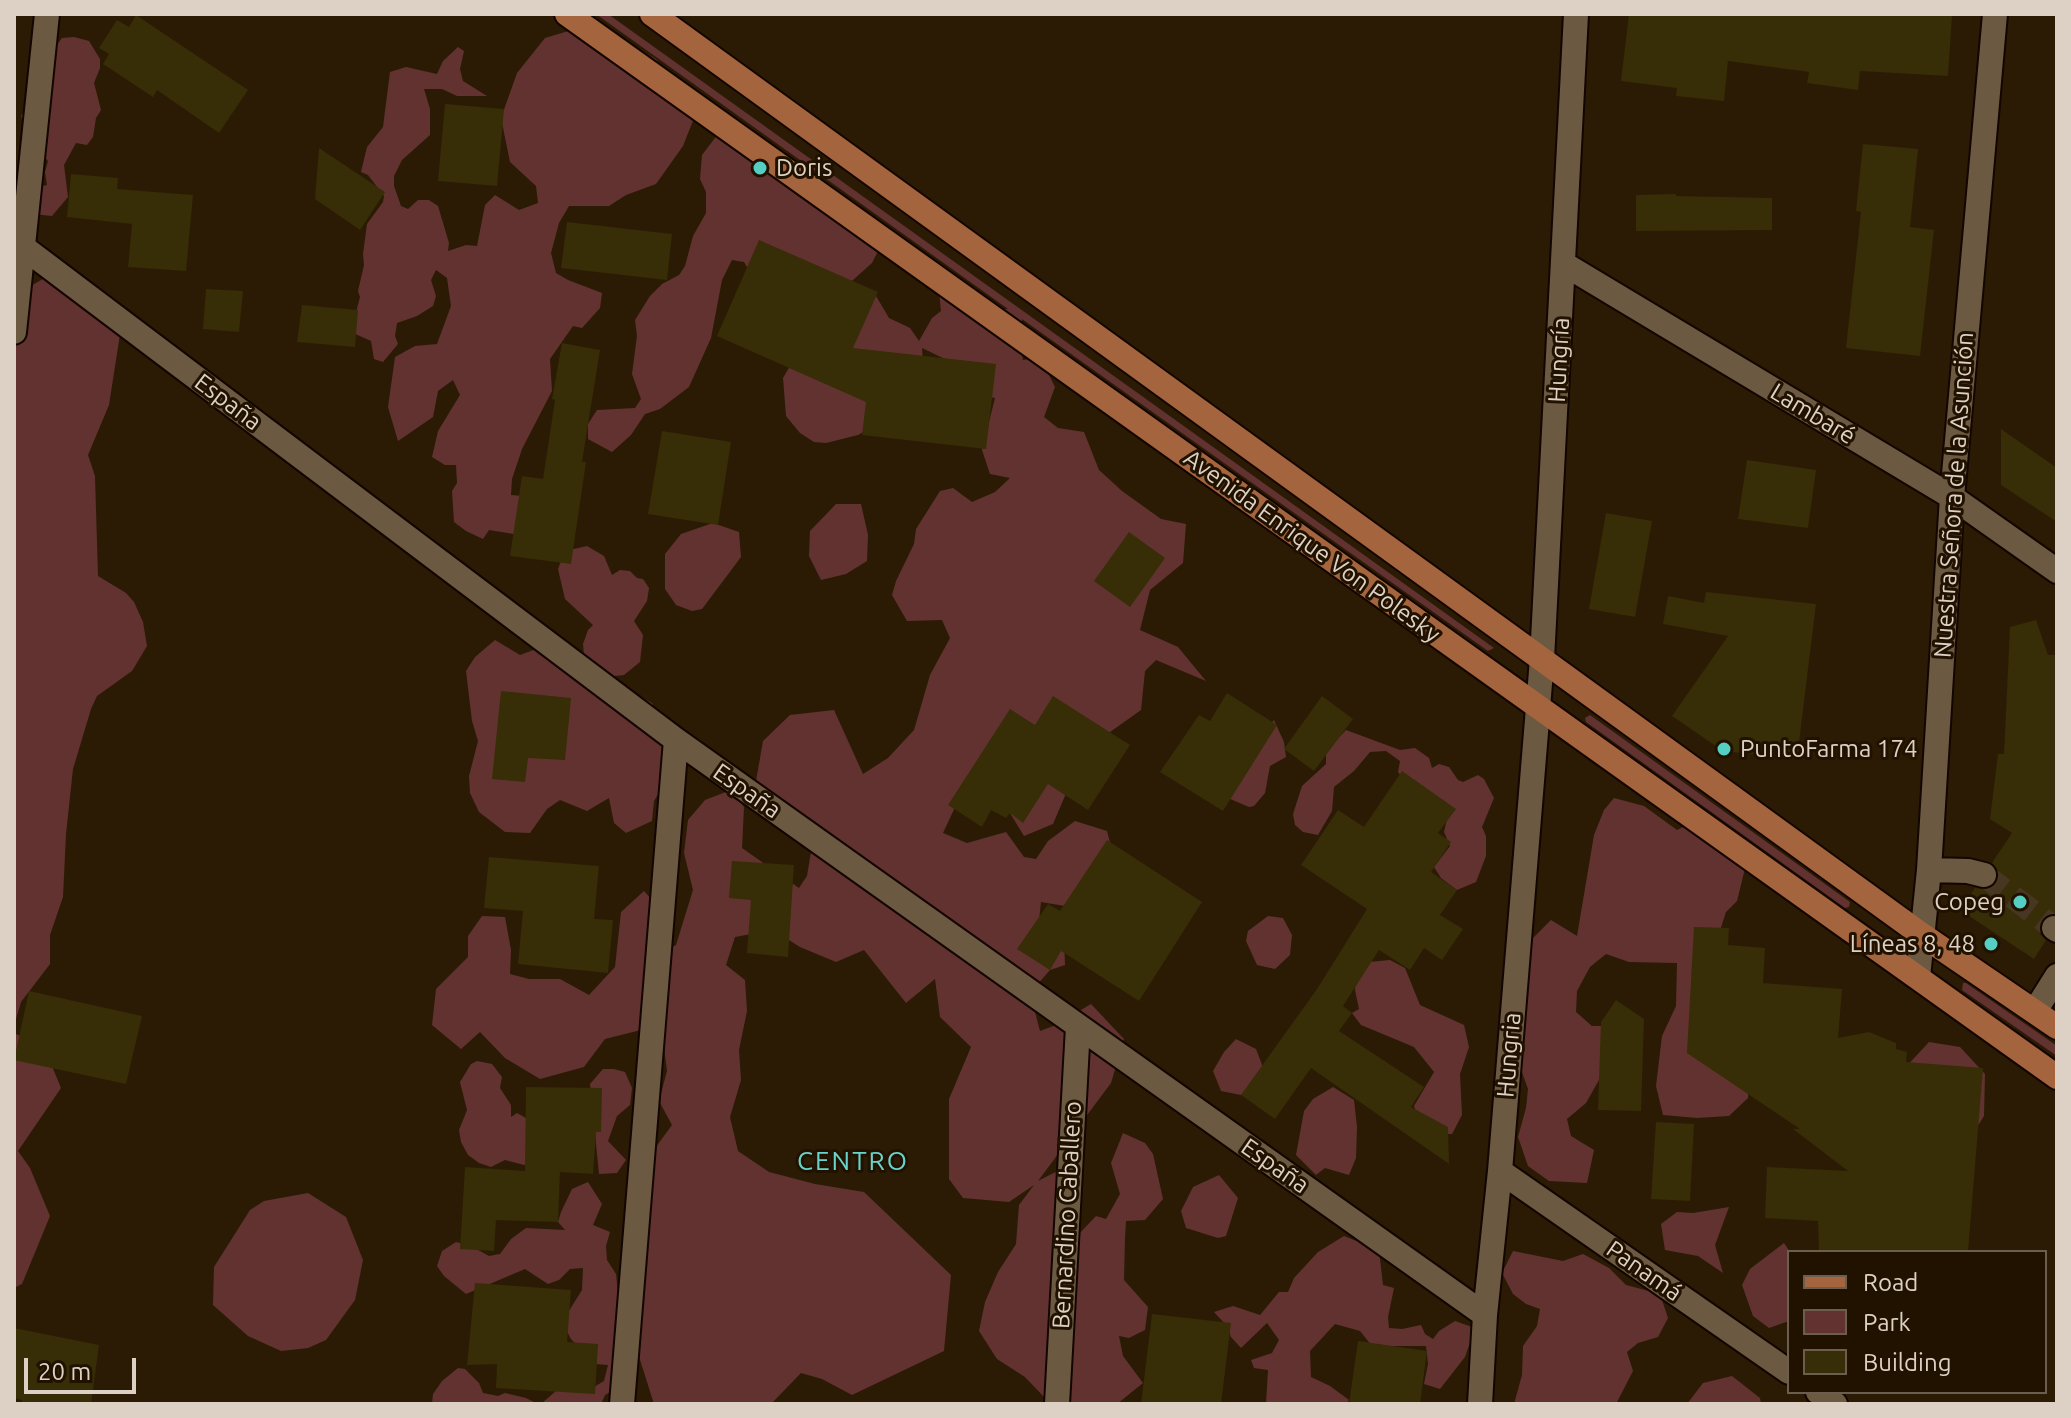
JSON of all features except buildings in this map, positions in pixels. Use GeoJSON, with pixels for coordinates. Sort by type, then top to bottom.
{"type":"FeatureCollection","features":[{"type":"Feature","properties":{"kind":"main road","name":"Avenida Enrique Von Polesky"},"geometry":{"type":"LineString","coordinates":[[567,14],[2057,1077]]}},
{"type":"Feature","properties":{"kind":"main road","name":"Avenida Enrique Von Polesky"},"geometry":{"type":"LineString","coordinates":[[652,14],[1922,935],[2057,1027]]}},
{"type":"Feature","properties":{"kind":"street"},"geometry":{"type":"LineString","coordinates":[[14,332],[47,14]]}},
{"type":"Feature","properties":{"kind":"street","name":"Hungría"},"geometry":{"type":"LineString","coordinates":[[1538,707],[1576,14]]}},
{"type":"Feature","properties":{"kind":"street","name":"Nuestra Señora de la Asunción"},"geometry":{"type":"LineString","coordinates":[[1918,977],[1929,870],[1952,497],[1995,14]]}},
{"type":"Feature","properties":{"kind":"street","name":"España"},"geometry":{"type":"LineString","coordinates":[[23,247],[676,740],[1485,1315]]}},
{"type":"Feature","properties":{"kind":"street","name":"Lambaré"},"geometry":{"type":"LineString","coordinates":[[1564,264],[1952,497],[2057,571]]}},
{"type":"Feature","properties":{"kind":"street","name":"Hungria"},"geometry":{"type":"LineString","coordinates":[[1480,1404],[1538,707]]}},
{"type":"Feature","properties":{"kind":"street"},"geometry":{"type":"LineString","coordinates":[[622,1404],[676,740]]}},
{"type":"Feature","properties":{"kind":"street"},"geometry":{"type":"LineString","coordinates":[[1929,870],[1968,871],[1984,875]]}},
{"type":"Feature","properties":{"kind":"street"},"geometry":{"type":"LineString","coordinates":[[2035,1011],[2057,976]]}},
{"type":"Feature","properties":{"kind":"street","name":"Bernardino Caballero"},"geometry":{"type":"LineString","coordinates":[[1057,1404],[1078,1027]]}},
{"type":"Feature","properties":{"kind":"street","name":"Panamá"},"geometry":{"type":"LineString","coordinates":[[1500,1171],[1787,1371]]}},
{"type":"Feature","properties":{"kind":"green space"},"geometry":{"type":"Polygon","coordinates":[[[596,14],[608,14],[1494,648],[1488,651],[1022,319],[1020,343],[1023,360],[1036,358],[1044,365],[1055,387],[1044,417],[1058,428],[1084,432],[1099,470],[1122,491],[1161,519],[1186,524],[1183,563],[1150,590],[1140,630],[1178,647],[1206,681],[1156,660],[1145,671],[1141,710],[1096,742],[1070,784],[1053,824],[1024,836],[1010,813],[957,803],[943,833],[967,843],[1006,832],[1024,857],[1036,859],[1048,841],[1075,821],[1107,831],[1118,874],[1071,907],[1041,902],[1039,921],[1064,938],[1065,965],[1050,970],[1030,993],[1040,1031],[1091,1004],[1124,1039],[1111,1083],[1038,1181],[1071,1164],[1078,1235],[1096,1216],[1106,1219],[1120,1194],[1111,1163],[1123,1133],[1145,1143],[1153,1154],[1163,1199],[1145,1220],[1126,1221],[1124,1280],[1148,1307],[1145,1330],[1129,1338],[1119,1336],[1123,1356],[1143,1383],[1117,1404],[1044,1404],[1045,1398],[1025,1377],[997,1359],[979,1331],[985,1302],[998,1272],[1016,1244],[1019,1205],[1034,1185],[1009,1202],[963,1198],[949,1179],[949,1099],[971,1047],[940,1017],[935,979],[906,1003],[864,950],[836,962],[800,947],[773,930],[735,937],[726,965],[745,980],[747,1011],[739,1050],[741,1080],[730,1117],[738,1151],[769,1172],[864,1192],[951,1275],[944,1351],[852,1395],[822,1379],[801,1373],[771,1404],[654,1404],[629,1325],[645,1162],[672,1125],[659,1101],[667,1071],[662,1032],[641,1030],[605,1039],[584,1067],[540,1079],[505,1058],[480,1032],[461,1049],[432,1025],[436,989],[468,957],[468,936],[482,916],[505,917],[511,950],[510,974],[529,979],[560,979],[589,995],[615,967],[621,912],[644,891],[654,902],[671,948],[676,945],[693,890],[684,853],[688,820],[705,800],[731,790],[744,807],[742,848],[799,888],[807,876],[812,846],[768,807],[756,781],[763,741],[790,715],[834,710],[863,774],[888,758],[914,730],[930,675],[950,638],[942,620],[907,621],[892,595],[914,544],[916,529],[940,491],[953,488],[972,502],[995,492],[1010,478],[990,474],[982,450],[995,398],[949,361],[922,348],[924,379],[876,425],[858,435],[826,443],[814,442],[800,433],[786,416],[783,378],[793,361],[876,296],[889,318],[910,328],[919,341],[932,318],[941,311],[939,292],[995,309],[1008,309],[596,14]]]}},
{"type":"Feature","properties":{"kind":"green space"},"geometry":{"type":"Polygon","coordinates":[[[595,23],[656,59],[698,108],[683,146],[656,184],[626,195],[609,206],[569,206],[559,223],[551,253],[556,273],[602,293],[600,308],[582,328],[573,326],[550,359],[552,391],[522,449],[512,479],[511,495],[523,496],[520,535],[489,530],[483,539],[454,522],[452,491],[457,483],[456,465],[445,465],[432,457],[438,431],[460,395],[453,380],[438,391],[433,417],[398,441],[388,407],[395,357],[415,346],[437,344],[451,306],[447,278],[436,270],[431,280],[436,296],[433,306],[397,323],[395,336],[398,344],[383,362],[374,359],[371,341],[351,332],[360,297],[358,291],[364,265],[367,224],[384,196],[368,175],[361,172],[367,147],[383,127],[390,72],[406,67],[437,74],[443,61],[458,47],[464,51],[460,69],[463,81],[487,96],[457,96],[442,89],[424,89],[430,109],[430,135],[402,160],[394,176],[394,186],[401,206],[408,209],[418,200],[429,200],[438,206],[449,243],[448,251],[466,245],[477,246],[485,205],[495,195],[519,210],[538,203],[536,186],[510,162],[501,118],[517,73],[545,38],[595,23]]]}},
{"type":"Feature","properties":{"kind":"green space"},"geometry":{"type":"Polygon","coordinates":[[[62,38],[89,41],[100,59],[94,83],[101,110],[96,118],[93,137],[87,145],[76,143],[64,165],[68,197],[52,216],[42,215],[29,212],[33,188],[47,185],[45,172],[48,161],[33,144],[21,116],[29,105],[51,53],[62,38]]]}},
{"type":"Feature","properties":{"kind":"green space"},"geometry":{"type":"Polygon","coordinates":[[[718,134],[788,184],[795,194],[807,193],[879,249],[872,263],[844,288],[750,272],[744,262],[732,260],[722,280],[711,338],[689,387],[660,409],[645,414],[631,435],[612,452],[588,439],[588,424],[597,410],[635,408],[641,399],[632,374],[637,336],[635,320],[650,296],[662,284],[679,275],[685,266],[693,236],[706,213],[706,192],[700,179],[702,155],[718,134]]]}},
{"type":"Feature","properties":{"kind":"green space"},"geometry":{"type":"Polygon","coordinates":[[[63,267],[123,315],[109,405],[88,455],[95,476],[98,576],[126,593],[134,602],[143,622],[147,646],[132,671],[97,696],[91,709],[73,769],[63,897],[50,935],[50,964],[21,1002],[14,1026],[14,296],[63,267]]]}},
{"type":"Feature","properties":{"kind":"green space"},"geometry":{"type":"Polygon","coordinates":[[[836,504],[861,504],[868,535],[867,561],[846,574],[821,580],[809,556],[810,531],[836,504]]]}},
{"type":"Feature","properties":{"kind":"green space"},"geometry":{"type":"Polygon","coordinates":[[[713,523],[739,532],[741,557],[702,609],[692,611],[676,605],[665,589],[665,554],[681,534],[713,523]]]}},
{"type":"Feature","properties":{"kind":"green space"},"geometry":{"type":"Polygon","coordinates":[[[587,546],[604,556],[612,575],[620,570],[630,571],[643,579],[649,588],[647,601],[634,621],[643,635],[640,662],[624,675],[606,677],[652,703],[680,758],[654,801],[652,821],[626,833],[614,823],[609,798],[587,811],[560,800],[547,809],[530,833],[505,832],[479,812],[470,793],[469,776],[478,741],[472,721],[466,671],[475,657],[495,640],[520,655],[539,648],[585,666],[583,644],[593,625],[565,599],[558,569],[565,551],[587,546]]]}},
{"type":"Feature","properties":{"kind":"green space"},"geometry":{"type":"Polygon","coordinates":[[[1590,715],[1850,902],[1849,907],[1845,908],[1586,722],[1585,718],[1590,715]]]}},
{"type":"Feature","properties":{"kind":"green space"},"geometry":{"type":"Polygon","coordinates":[[[1274,720],[1284,742],[1286,757],[1270,766],[1265,793],[1254,806],[1249,807],[1228,798],[1263,732],[1274,720]]]}},
{"type":"Feature","properties":{"kind":"green space"},"geometry":{"type":"Polygon","coordinates":[[[1346,730],[1400,750],[1415,748],[1429,758],[1432,768],[1439,764],[1449,767],[1463,782],[1478,775],[1484,779],[1494,798],[1482,827],[1486,836],[1486,856],[1476,882],[1457,890],[1441,878],[1434,867],[1450,846],[1444,832],[1447,819],[1412,789],[1398,772],[1400,761],[1386,751],[1370,752],[1354,771],[1334,787],[1332,811],[1318,835],[1303,832],[1295,825],[1293,814],[1302,786],[1326,764],[1326,751],[1346,730]]]}},
{"type":"Feature","properties":{"kind":"green space"},"geometry":{"type":"Polygon","coordinates":[[[1614,798],[1644,806],[1677,830],[1683,827],[1748,856],[1737,901],[1726,912],[1717,940],[1750,1053],[1748,1098],[1729,1116],[1697,1118],[1663,1115],[1656,1086],[1662,1036],[1676,1006],[1677,963],[1629,962],[1606,954],[1590,967],[1577,991],[1576,1012],[1592,1026],[1607,1026],[1608,1064],[1586,1103],[1567,1119],[1571,1136],[1594,1150],[1587,1183],[1549,1181],[1528,1166],[1518,1137],[1528,1089],[1518,1061],[1521,950],[1551,920],[1577,936],[1594,835],[1604,810],[1614,798]]]}},
{"type":"Feature","properties":{"kind":"green space"},"geometry":{"type":"Polygon","coordinates":[[[1268,916],[1283,918],[1292,935],[1290,955],[1275,969],[1257,965],[1246,941],[1248,931],[1268,916]]]}},
{"type":"Feature","properties":{"kind":"green space"},"geometry":{"type":"Polygon","coordinates":[[[1390,960],[1405,968],[1420,1005],[1464,1025],[1469,1047],[1460,1074],[1462,1115],[1452,1134],[1437,1134],[1420,1125],[1414,1106],[1434,1072],[1414,1047],[1361,1025],[1352,1013],[1359,1009],[1355,990],[1356,972],[1369,962],[1390,960]]]}},
{"type":"Feature","properties":{"kind":"green space"},"geometry":{"type":"Polygon","coordinates":[[[1963,983],[2057,1046],[2057,1056],[1962,990],[1963,983]]]}},
{"type":"Feature","properties":{"kind":"green space"},"geometry":{"type":"Polygon","coordinates":[[[14,1033],[33,1042],[47,1054],[61,1088],[18,1151],[30,1168],[50,1216],[22,1284],[14,1288],[14,1033]]]}},
{"type":"Feature","properties":{"kind":"green space"},"geometry":{"type":"Polygon","coordinates":[[[1236,1039],[1256,1049],[1264,1070],[1241,1095],[1221,1091],[1213,1071],[1236,1039]]]}},
{"type":"Feature","properties":{"kind":"green space"},"geometry":{"type":"Polygon","coordinates":[[[1929,1042],[1960,1047],[1985,1074],[1984,1116],[1967,1143],[1903,1070],[1929,1042]]]}},
{"type":"Feature","properties":{"kind":"green space"},"geometry":{"type":"Polygon","coordinates":[[[477,1061],[492,1064],[502,1077],[500,1088],[511,1105],[511,1117],[517,1113],[533,1122],[536,1161],[524,1165],[505,1160],[491,1167],[468,1155],[459,1130],[467,1110],[460,1082],[471,1064],[477,1061]]]}},
{"type":"Feature","properties":{"kind":"green space"},"geometry":{"type":"Polygon","coordinates":[[[603,1069],[625,1072],[632,1088],[630,1105],[617,1116],[608,1141],[626,1160],[617,1173],[599,1174],[590,1084],[603,1069]]]}},
{"type":"Feature","properties":{"kind":"green space"},"geometry":{"type":"Polygon","coordinates":[[[1333,1087],[1354,1100],[1356,1158],[1349,1175],[1325,1168],[1316,1175],[1296,1155],[1304,1111],[1313,1099],[1333,1087]]]}},
{"type":"Feature","properties":{"kind":"green space"},"geometry":{"type":"Polygon","coordinates":[[[1219,1175],[1238,1198],[1226,1236],[1218,1238],[1186,1228],[1181,1211],[1193,1187],[1219,1175]]]}},
{"type":"Feature","properties":{"kind":"green space"},"geometry":{"type":"Polygon","coordinates":[[[588,1182],[602,1204],[593,1225],[610,1232],[606,1246],[607,1260],[616,1274],[622,1334],[616,1389],[605,1395],[601,1404],[541,1404],[557,1390],[587,1391],[604,1381],[608,1365],[595,1364],[571,1339],[565,1328],[567,1314],[582,1290],[583,1268],[570,1269],[559,1280],[548,1284],[525,1269],[466,1294],[437,1266],[442,1251],[456,1242],[489,1256],[500,1254],[511,1239],[526,1228],[565,1230],[558,1222],[572,1189],[588,1182]]]}},
{"type":"Feature","properties":{"kind":"green space"},"geometry":{"type":"Polygon","coordinates":[[[308,1193],[346,1217],[363,1260],[355,1300],[326,1340],[308,1348],[281,1351],[248,1336],[213,1305],[214,1267],[250,1210],[264,1201],[308,1193]]]}},
{"type":"Feature","properties":{"kind":"green space"},"geometry":{"type":"Polygon","coordinates":[[[1729,1207],[1715,1245],[1723,1273],[1698,1256],[1665,1250],[1661,1224],[1677,1212],[1693,1213],[1729,1207]]]}},
{"type":"Feature","properties":{"kind":"green space"},"geometry":{"type":"Polygon","coordinates":[[[1344,1236],[1379,1250],[1383,1285],[1394,1288],[1389,1328],[1421,1325],[1425,1334],[1433,1339],[1455,1321],[1475,1328],[1465,1357],[1440,1389],[1424,1384],[1428,1364],[1426,1346],[1372,1346],[1360,1331],[1335,1324],[1310,1351],[1311,1377],[1349,1400],[1346,1404],[1266,1404],[1268,1370],[1254,1368],[1251,1360],[1272,1353],[1279,1340],[1267,1323],[1241,1348],[1214,1312],[1233,1306],[1260,1315],[1279,1292],[1288,1292],[1294,1278],[1318,1252],[1344,1236]]]}},
{"type":"Feature","properties":{"kind":"green space"},"geometry":{"type":"Polygon","coordinates":[[[1784,1243],[1789,1250],[1787,1322],[1769,1328],[1753,1316],[1742,1285],[1750,1269],[1784,1243]]]}},
{"type":"Feature","properties":{"kind":"green space"},"geometry":{"type":"Polygon","coordinates":[[[1513,1251],[1563,1261],[1583,1254],[1609,1268],[1626,1285],[1660,1294],[1668,1318],[1658,1337],[1638,1343],[1627,1352],[1633,1371],[1616,1404],[1514,1404],[1522,1375],[1523,1346],[1537,1326],[1540,1309],[1526,1304],[1513,1294],[1502,1273],[1513,1251]]]}},
{"type":"Feature","properties":{"kind":"green space"},"geometry":{"type":"Polygon","coordinates":[[[458,1368],[465,1369],[479,1383],[483,1393],[498,1396],[505,1393],[538,1404],[432,1404],[433,1394],[442,1381],[458,1368]]]}},
{"type":"Feature","properties":{"kind":"green space"},"geometry":{"type":"Polygon","coordinates":[[[1732,1376],[1760,1398],[1761,1404],[1687,1404],[1703,1383],[1732,1376]]]}},
{"type":"Feature","properties":{"kind":"tunnel"},"geometry":{"type":"LineString","coordinates":[[1984,875],[2054,928]]}},
{"type":"Feature","properties":{"kind":"place","name":"Doris"},"geometry":{"type":"Point","coordinates":[760,168]}},
{"type":"Feature","properties":{"kind":"place","name":"PuntoFarma 174"},"geometry":{"type":"Point","coordinates":[1724,749]}},
{"type":"Feature","properties":{"kind":"place","name":"Copeg"},"geometry":{"type":"Point","coordinates":[2020,902]}},
{"type":"Feature","properties":{"kind":"place","name":"Líneas 8, 48"},"geometry":{"type":"Point","coordinates":[1991,944]}},
{"type":"Feature","properties":{"kind":"district","name":"CENTRO"},"geometry":{"type":"Point","coordinates":[853,1161]}}]}
